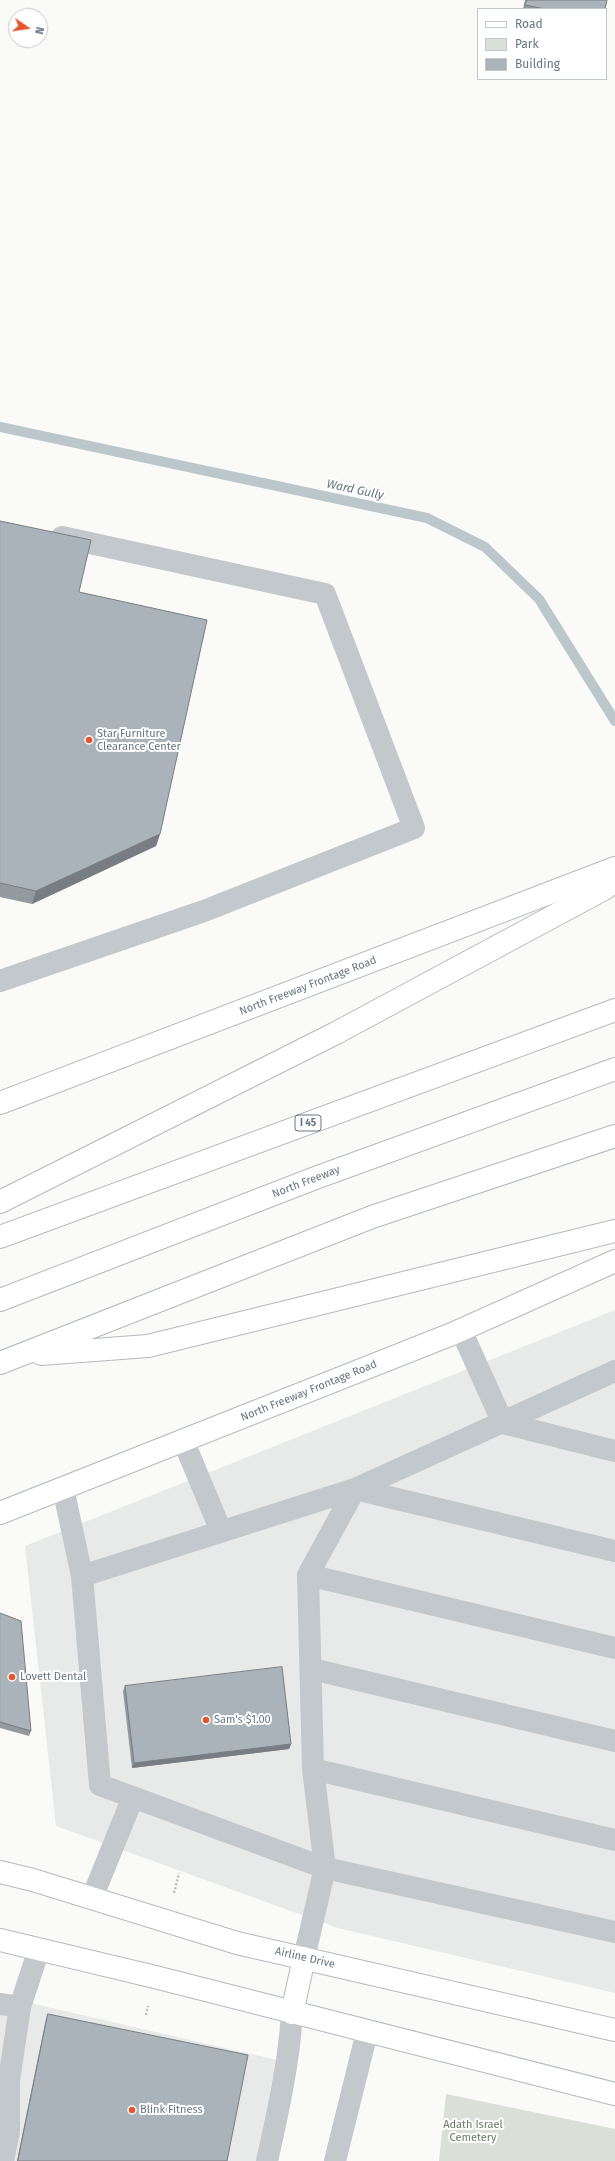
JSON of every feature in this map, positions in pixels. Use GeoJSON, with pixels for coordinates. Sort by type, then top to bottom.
{"type":"FeatureCollection","features":[{"type":"Feature","properties":{"kind":"main road","name":"North Freeway Frontage Road"},"geometry":{"type":"LineString","coordinates":[[0,1103],[615,868]]}},
{"type":"Feature","properties":{"kind":"main road"},"geometry":{"type":"LineString","coordinates":[[0,1202],[336,1033],[604,889],[615,881]]}},
{"type":"Feature","properties":{"kind":"main road","name":"I 45"},"geometry":{"type":"LineString","coordinates":[[0,1237],[615,1010]]}},
{"type":"Feature","properties":{"kind":"main road","name":"North Freeway"},"geometry":{"type":"LineString","coordinates":[[0,1300],[318,1177],[615,1069]]}},
{"type":"Feature","properties":{"kind":"main road"},"geometry":{"type":"LineString","coordinates":[[9,1359],[372,1217],[615,1136]]}},
{"type":"Feature","properties":{"kind":"main road"},"geometry":{"type":"LineString","coordinates":[[9,1359],[148,1346],[615,1231]]}},
{"type":"Feature","properties":{"kind":"main road","name":"North Freeway Frontage Road"},"geometry":{"type":"LineString","coordinates":[[0,1513],[461,1330],[615,1261]]}},
{"type":"Feature","properties":{"kind":"main road","name":"Airline Drive"},"geometry":{"type":"LineString","coordinates":[[0,1872],[92,1898],[237,1943],[615,2030]]}},
{"type":"Feature","properties":{"kind":"main road"},"geometry":{"type":"LineString","coordinates":[[0,1940],[615,2094]]}},
{"type":"Feature","properties":{"kind":"main road"},"geometry":{"type":"LineString","coordinates":[[292,2013],[304,1958]]}},
{"type":"Feature","properties":{"kind":"lane"},"geometry":{"type":"LineString","coordinates":[[0,981],[204,911],[414,828],[326,594],[39,532]]}},
{"type":"Feature","properties":{"kind":"lane"},"geometry":{"type":"LineString","coordinates":[[461,1330],[503,1423]]}},
{"type":"Feature","properties":{"kind":"lane"},"geometry":{"type":"LineString","coordinates":[[82,1576],[355,1489],[615,1371]]}},
{"type":"Feature","properties":{"kind":"lane"},"geometry":{"type":"LineString","coordinates":[[503,1423],[615,1450]]}},
{"type":"Feature","properties":{"kind":"lane"},"geometry":{"type":"LineString","coordinates":[[183,1440],[221,1531]]}},
{"type":"Feature","properties":{"kind":"lane"},"geometry":{"type":"LineString","coordinates":[[63,1488],[82,1576],[100,1785],[325,1868],[615,1932]]}},
{"type":"Feature","properties":{"kind":"lane"},"geometry":{"type":"LineString","coordinates":[[355,1489],[615,1551]]}},
{"type":"Feature","properties":{"kind":"lane"},"geometry":{"type":"LineString","coordinates":[[304,1958],[325,1868],[313,1769],[312,1669],[308,1575],[355,1489]]}},
{"type":"Feature","properties":{"kind":"lane"},"geometry":{"type":"LineString","coordinates":[[308,1575],[615,1648]]}},
{"type":"Feature","properties":{"kind":"lane"},"geometry":{"type":"LineString","coordinates":[[312,1669],[615,1741]]}},
{"type":"Feature","properties":{"kind":"lane"},"geometry":{"type":"LineString","coordinates":[[313,1769],[615,1840]]}},
{"type":"Feature","properties":{"kind":"lane"},"geometry":{"type":"LineString","coordinates":[[92,1898],[133,1797]]}},
{"type":"Feature","properties":{"kind":"lane"},"geometry":{"type":"LineString","coordinates":[[3,2161],[8,2131],[10,2006],[39,1949]]}},
{"type":"Feature","properties":{"kind":"lane"},"geometry":{"type":"LineString","coordinates":[[267,2161],[283,2086],[290,2043],[292,2013]]}},
{"type":"Feature","properties":{"kind":"lane"},"geometry":{"type":"LineString","coordinates":[[335,2161],[367,2032]]}},
{"type":"Feature","properties":{"kind":"path"},"geometry":{"type":"LineString","coordinates":[[174,1894],[179,1873]]}},
{"type":"Feature","properties":{"kind":"shaded area"},"geometry":{"type":"Polygon","coordinates":[[[615,1310],[615,1993],[338,1928],[56,1826],[25,1546],[615,1310]]]}},
{"type":"Feature","properties":{"kind":"shaded area","name":"Blink Fitness"},"geometry":{"type":"Polygon","coordinates":[[[0,1996],[281,2061],[259,2161],[0,2161],[0,1996]]]}},
{"type":"Feature","properties":{"kind":"green space","name":"Adath Israel Cemetery"},"geometry":{"type":"Polygon","coordinates":[[[446,2094],[615,2129],[615,2161],[439,2161],[446,2094]]]}},
{"type":"Feature","properties":{"kind":"building"},"geometry":{"type":"Polygon","coordinates":[[[527,0],[607,0],[605,8],[540,8],[525,5],[527,0]]]}},
{"type":"Feature","properties":{"kind":"building","name":"Star Furniture Clearance Center"},"geometry":{"type":"Polygon","coordinates":[[[0,521],[91,540],[79,592],[207,620],[160,834],[36,891],[0,883],[0,521]]]}},
{"type":"Feature","properties":{"kind":"building","name":"Lovett Dental"},"geometry":{"type":"Polygon","coordinates":[[[0,1613],[21,1621],[31,1731],[0,1722],[0,1613]]]}},
{"type":"Feature","properties":{"kind":"building","name":"Sam's $1.00"},"geometry":{"type":"Polygon","coordinates":[[[282,1667],[291,1744],[134,1763],[125,1686],[282,1667]]]}},
{"type":"Feature","properties":{"kind":"building","name":"Blink Fitness"},"geometry":{"type":"Polygon","coordinates":[[[48,2014],[248,2055],[227,2161],[18,2161],[48,2014]]]}},
{"type":"Feature","properties":{"kind":"waterway","name":"Ward Gully"},"geometry":{"type":"LineString","coordinates":[[0,427],[427,518],[485,547],[539,599],[615,721]]}},
{"type":"Feature","properties":{"kind":"place","name":"Star Furniture Clearance Center"},"geometry":{"type":"Point","coordinates":[89,740]}},
{"type":"Feature","properties":{"kind":"place","name":"Lovett Dental"},"geometry":{"type":"Point","coordinates":[12,1677]}},
{"type":"Feature","properties":{"kind":"place","name":"Sam's $1.00"},"geometry":{"type":"Point","coordinates":[206,1720]}},
{"type":"Feature","properties":{"kind":"place","name":"Blink Fitness"},"geometry":{"type":"Point","coordinates":[132,2110]}}]}
